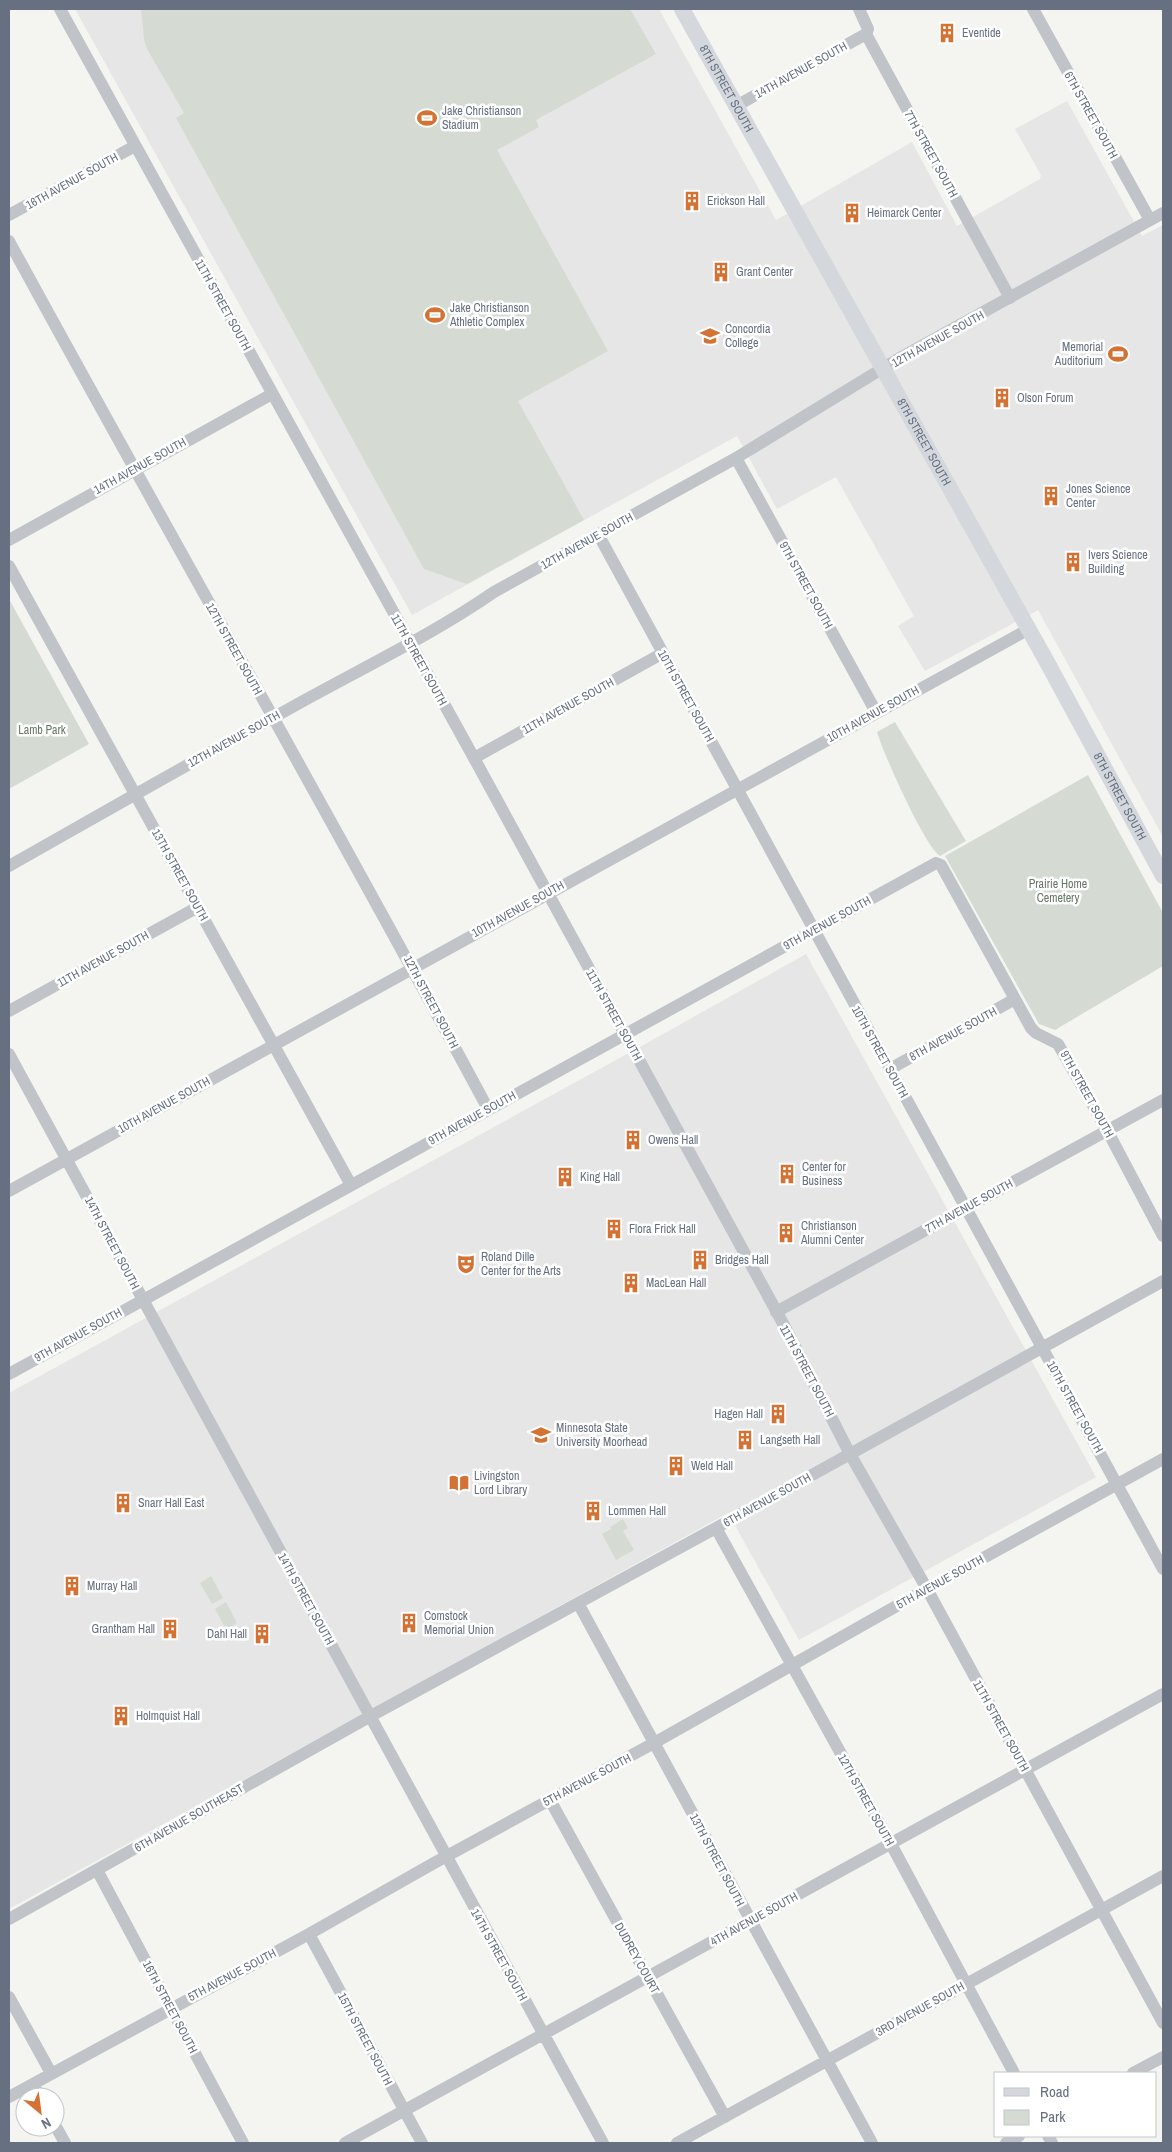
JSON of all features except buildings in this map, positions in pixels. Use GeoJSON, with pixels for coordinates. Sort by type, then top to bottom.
{"type":"FeatureCollection","features":[{"type":"Feature","properties":{"kind":"main road","name":"8TH STREET SOUTH"},"geometry":{"type":"LineString","coordinates":[[682,9],[1029,629],[1163,876]]}},
{"type":"Feature","properties":{"kind":"street","name":"11TH STREET SOUTH"},"geometry":{"type":"LineString","coordinates":[[60,9],[474,758],[776,1312],[850,1454],[927,1589],[1163,2023]]}},
{"type":"Feature","properties":{"kind":"street","name":"7TH STREET SOUTH"},"geometry":{"type":"LineString","coordinates":[[858,9],[868,29],[866,34],[1010,298]]}},
{"type":"Feature","properties":{"kind":"street","name":"6TH STREET SOUTH"},"geometry":{"type":"LineString","coordinates":[[1033,9],[1150,220]]}},
{"type":"Feature","properties":{"kind":"street","name":"14TH AVENUE SOUTH"},"geometry":{"type":"LineString","coordinates":[[736,106],[866,34]]}},
{"type":"Feature","properties":{"kind":"street","name":"16TH AVENUE SOUTH"},"geometry":{"type":"LineString","coordinates":[[9,215],[135,146]]}},
{"type":"Feature","properties":{"kind":"street","name":"12TH AVENUE SOUTH"},"geometry":{"type":"LineString","coordinates":[[9,866],[464,613],[494,592],[736,458],[883,369],[1163,212]]}},
{"type":"Feature","properties":{"kind":"street","name":"12TH STREET SOUTH"},"geometry":{"type":"LineString","coordinates":[[9,241],[134,470],[413,968],[488,1109]]}},
{"type":"Feature","properties":{"kind":"street","name":"14TH AVENUE SOUTH"},"geometry":{"type":"LineString","coordinates":[[9,540],[272,394]]}},
{"type":"Feature","properties":{"kind":"street","name":"9TH STREET SOUTH"},"geometry":{"type":"LineString","coordinates":[[736,458],[876,712]]}},
{"type":"Feature","properties":{"kind":"street","name":"10TH STREET SOUTH"},"geometry":{"type":"LineString","coordinates":[[598,534],[1163,1569]]}},
{"type":"Feature","properties":{"kind":"street","name":"13TH STREET SOUTH"},"geometry":{"type":"LineString","coordinates":[[9,566],[351,1185]]}},
{"type":"Feature","properties":{"kind":"street","name":"10TH AVENUE SOUTH"},"geometry":{"type":"LineString","coordinates":[[9,1192],[274,1044],[1029,629]]}},
{"type":"Feature","properties":{"kind":"street","name":"11TH AVENUE SOUTH"},"geometry":{"type":"LineString","coordinates":[[474,758],[663,653]]}},
{"type":"Feature","properties":{"kind":"street","name":"9TH STREET SOUTH"},"geometry":{"type":"LineString","coordinates":[[936,863],[941,866],[1031,1028],[1036,1033],[1058,1044],[1107,1130],[1163,1236]]}},
{"type":"Feature","properties":{"kind":"street","name":"9TH AVENUE SOUTH"},"geometry":{"type":"LineString","coordinates":[[9,1374],[936,863]]}},
{"type":"Feature","properties":{"kind":"street","name":"11TH AVENUE SOUTH"},"geometry":{"type":"LineString","coordinates":[[9,1011],[198,907]]}},
{"type":"Feature","properties":{"kind":"street","name":"8TH AVENUE SOUTH"},"geometry":{"type":"LineString","coordinates":[[890,1069],[1015,999]]}},
{"type":"Feature","properties":{"kind":"street","name":"14TH STREET SOUTH"},"geometry":{"type":"LineString","coordinates":[[9,1054],[603,2143]]}},
{"type":"Feature","properties":{"kind":"street","name":"7TH AVENUE SOUTH"},"geometry":{"type":"LineString","coordinates":[[776,1312],[1163,1100]]}},
{"type":"Feature","properties":{"kind":"street","name":"6TH AVENUE SOUTH"},"geometry":{"type":"LineString","coordinates":[[369,1716],[716,1528],[1163,1281]]}},
{"type":"Feature","properties":{"kind":"street","name":"5TH AVENUE SOUTH"},"geometry":{"type":"LineString","coordinates":[[9,2097],[309,1934],[446,1856],[654,1744],[927,1589],[1163,1459]]}},
{"type":"Feature","properties":{"kind":"street","name":"12TH STREET SOUTH"},"geometry":{"type":"LineString","coordinates":[[716,1528],[891,1844],[1013,2072]]}},
{"type":"Feature","properties":{"kind":"street","name":"13TH STREET SOUTH"},"geometry":{"type":"LineString","coordinates":[[578,1603],[872,2143]]}},
{"type":"Feature","properties":{"kind":"street","name":"4TH AVENUE SOUTH"},"geometry":{"type":"LineString","coordinates":[[345,2143],[1163,1694]]}},
{"type":"Feature","properties":{"kind":"street","name":"6TH AVENUE SOUTHEAST"},"geometry":{"type":"LineString","coordinates":[[9,1919],[369,1716]]}},
{"type":"Feature","properties":{"kind":"street","name":"DUDREY COURT"},"geometry":{"type":"LineString","coordinates":[[550,1800],[724,2117]]}},
{"type":"Feature","properties":{"kind":"street","name":"16TH STREET SOUTH"},"geometry":{"type":"LineString","coordinates":[[97,1870],[243,2143]]}},
{"type":"Feature","properties":{"kind":"street","name":"3RD AVENUE SOUTH"},"geometry":{"type":"LineString","coordinates":[[677,2143],[1163,1876]]}},
{"type":"Feature","properties":{"kind":"street","name":"15TH STREET SOUTH"},"geometry":{"type":"LineString","coordinates":[[309,1934],[422,2143]]}},
{"type":"Feature","properties":{"kind":"street"},"geometry":{"type":"LineString","coordinates":[[9,1997],[51,2074]]}},
{"type":"Feature","properties":{"kind":"street"},"geometry":{"type":"LineString","coordinates":[[1135,2072],[1163,2057]]}},
{"type":"Feature","properties":{"kind":"street"},"geometry":{"type":"LineString","coordinates":[[1006,2143],[1017,2137]]}},
{"type":"Feature","properties":{"kind":"shaded area","name":"Concordia College"},"geometry":{"type":"Polygon","coordinates":[[[75,9],[659,9],[776,220],[912,142],[957,226],[1040,179],[1041,175],[1015,129],[1067,101],[1142,236],[1163,225],[1163,837],[1038,610],[925,671],[898,626],[914,616],[836,477],[777,509],[737,436],[412,615],[75,9]]]}},
{"type":"Feature","properties":{"kind":"shaded area","name":"Minnesota State University Moorhead"},"geometry":{"type":"Polygon","coordinates":[[[806,954],[1096,1477],[799,1640],[728,1513],[9,1909],[9,1393],[806,954]]]}},
{"type":"Feature","properties":{"kind":"green space","name":"Jake Christianson Athletic Complex"},"geometry":{"type":"Polygon","coordinates":[[[141,9],[630,9],[656,54],[536,120],[539,127],[497,150],[608,351],[518,401],[584,520],[467,584],[424,569],[176,118],[184,113],[147,49],[141,9]]]}},
{"type":"Feature","properties":{"kind":"green space","name":"Lamb Park"},"geometry":{"type":"Polygon","coordinates":[[[9,599],[89,744],[9,789],[9,599]]]}},
{"type":"Feature","properties":{"kind":"green space"},"geometry":{"type":"Polygon","coordinates":[[[895,722],[966,841],[940,856],[933,849],[915,818],[887,759],[877,732],[895,722]]]}},
{"type":"Feature","properties":{"kind":"green space","name":"Prairie Home Cemetery"},"geometry":{"type":"Polygon","coordinates":[[[1088,775],[1163,913],[1163,966],[1055,1030],[1039,1024],[945,856],[1088,775]]]}},
{"type":"Feature","properties":{"kind":"green space"},"geometry":{"type":"Polygon","coordinates":[[[623,1519],[628,1528],[623,1531],[634,1550],[616,1560],[602,1534],[623,1519]]]}},
{"type":"Feature","properties":{"kind":"green space"},"geometry":{"type":"Polygon","coordinates":[[[211,1576],[223,1598],[212,1604],[200,1583],[211,1576]]]}},
{"type":"Feature","properties":{"kind":"green space"},"geometry":{"type":"Polygon","coordinates":[[[226,1602],[237,1623],[226,1629],[215,1609],[226,1602]]]}},
{"type":"Feature","properties":{"kind":"place","name":"Eventide"},"geometry":{"type":"Point","coordinates":[947,33]}},
{"type":"Feature","properties":{"kind":"place","name":"Jake Christianson Stadium"},"geometry":{"type":"Point","coordinates":[427,118]}},
{"type":"Feature","properties":{"kind":"place","name":"Erickson Hall"},"geometry":{"type":"Point","coordinates":[692,201]}},
{"type":"Feature","properties":{"kind":"place","name":"Heimarck Center"},"geometry":{"type":"Point","coordinates":[852,213]}},
{"type":"Feature","properties":{"kind":"place","name":"Grant Center"},"geometry":{"type":"Point","coordinates":[721,272]}},
{"type":"Feature","properties":{"kind":"place","name":"Jake Christianson Athletic Complex"},"geometry":{"type":"Point","coordinates":[435,315]}},
{"type":"Feature","properties":{"kind":"place","name":"Concordia College"},"geometry":{"type":"Point","coordinates":[710,336]}},
{"type":"Feature","properties":{"kind":"place","name":"Memorial Auditorium"},"geometry":{"type":"Point","coordinates":[1118,354]}},
{"type":"Feature","properties":{"kind":"place","name":"Olson Forum"},"geometry":{"type":"Point","coordinates":[1002,398]}},
{"type":"Feature","properties":{"kind":"place","name":"Jones Science Center"},"geometry":{"type":"Point","coordinates":[1051,496]}},
{"type":"Feature","properties":{"kind":"place","name":"Ivers Science Building"},"geometry":{"type":"Point","coordinates":[1073,562]}},
{"type":"Feature","properties":{"kind":"place","name":"Owens Hall"},"geometry":{"type":"Point","coordinates":[633,1140]}},
{"type":"Feature","properties":{"kind":"place","name":"Center for Business"},"geometry":{"type":"Point","coordinates":[787,1174]}},
{"type":"Feature","properties":{"kind":"place","name":"King Hall"},"geometry":{"type":"Point","coordinates":[565,1177]}},
{"type":"Feature","properties":{"kind":"place","name":"Flora Frick Hall"},"geometry":{"type":"Point","coordinates":[614,1229]}},
{"type":"Feature","properties":{"kind":"place","name":"Christianson Alumni Center"},"geometry":{"type":"Point","coordinates":[786,1233]}},
{"type":"Feature","properties":{"kind":"place","name":"Bridges Hall"},"geometry":{"type":"Point","coordinates":[700,1260]}},
{"type":"Feature","properties":{"kind":"place","name":"Roland Dille Center for the Arts"},"geometry":{"type":"Point","coordinates":[466,1264]}},
{"type":"Feature","properties":{"kind":"place","name":"MacLean Hall"},"geometry":{"type":"Point","coordinates":[631,1283]}},
{"type":"Feature","properties":{"kind":"place","name":"Hagen Hall"},"geometry":{"type":"Point","coordinates":[778,1414]}},
{"type":"Feature","properties":{"kind":"place","name":"Minnesota State University Moorhead"},"geometry":{"type":"Point","coordinates":[541,1435]}},
{"type":"Feature","properties":{"kind":"place","name":"Langseth Hall"},"geometry":{"type":"Point","coordinates":[745,1440]}},
{"type":"Feature","properties":{"kind":"place","name":"Weld Hall"},"geometry":{"type":"Point","coordinates":[676,1466]}},
{"type":"Feature","properties":{"kind":"place","name":"Livingston Lord Library"},"geometry":{"type":"Point","coordinates":[459,1483]}},
{"type":"Feature","properties":{"kind":"place","name":"Snarr Hall East"},"geometry":{"type":"Point","coordinates":[123,1503]}},
{"type":"Feature","properties":{"kind":"place","name":"Lommen Hall"},"geometry":{"type":"Point","coordinates":[593,1511]}},
{"type":"Feature","properties":{"kind":"place","name":"Murray Hall"},"geometry":{"type":"Point","coordinates":[72,1586]}},
{"type":"Feature","properties":{"kind":"place","name":"Comstock Memorial Union"},"geometry":{"type":"Point","coordinates":[409,1623]}},
{"type":"Feature","properties":{"kind":"place","name":"Grantham Hall"},"geometry":{"type":"Point","coordinates":[170,1629]}},
{"type":"Feature","properties":{"kind":"place","name":"Dahl Hall"},"geometry":{"type":"Point","coordinates":[262,1634]}},
{"type":"Feature","properties":{"kind":"place","name":"Holmquist Hall"},"geometry":{"type":"Point","coordinates":[121,1716]}}]}
